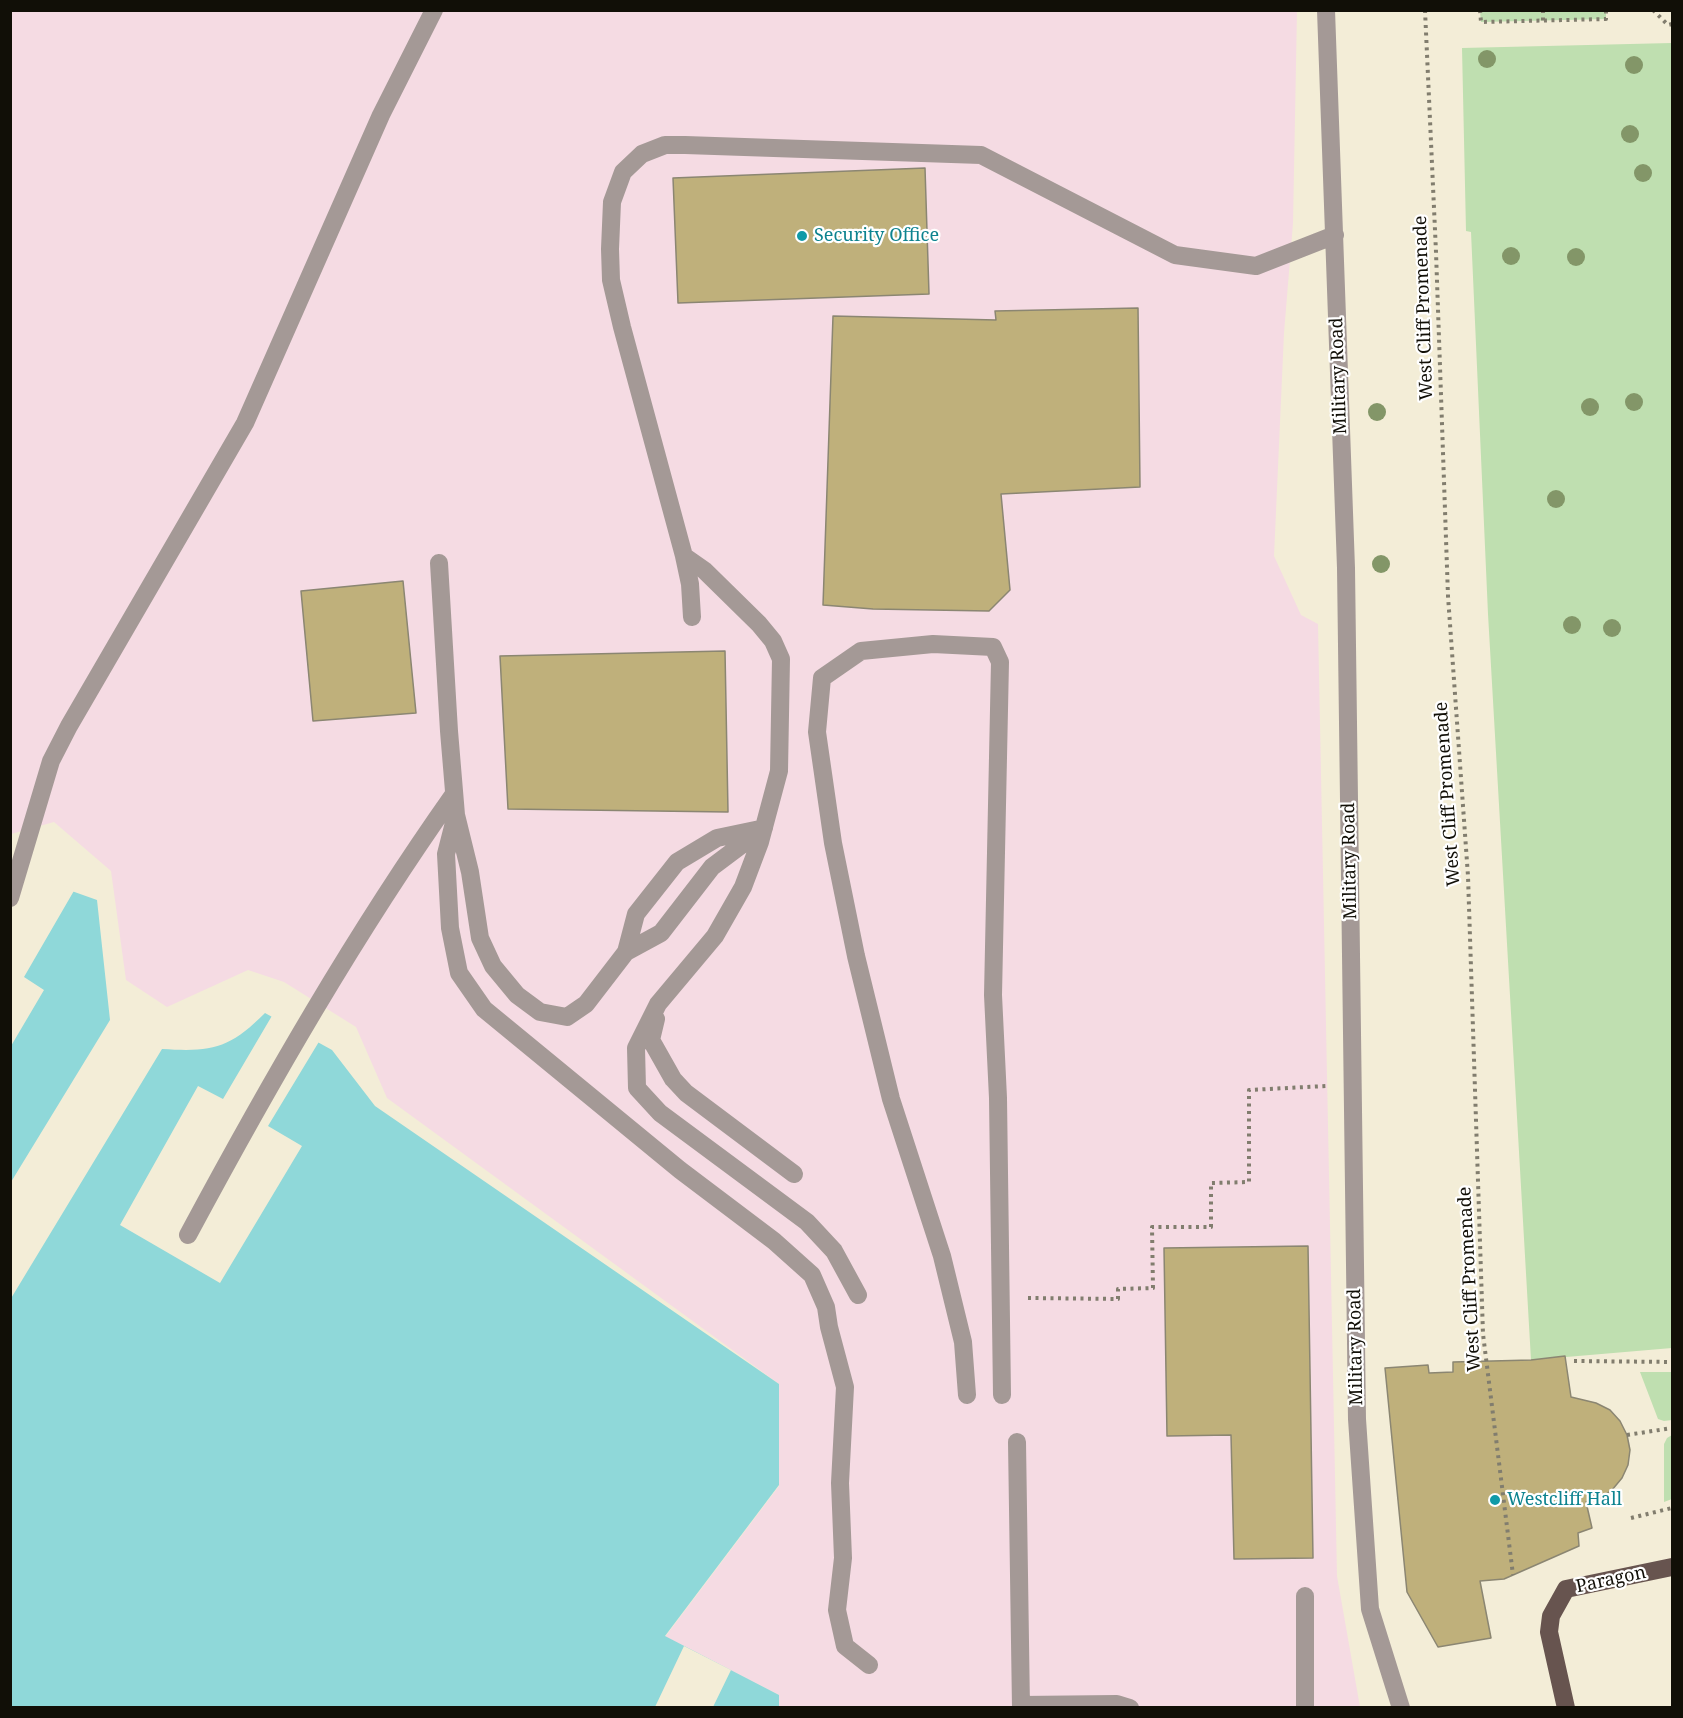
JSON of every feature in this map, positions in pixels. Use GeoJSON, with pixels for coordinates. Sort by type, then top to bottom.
{"type":"FeatureCollection","features":[{"type":"Feature","properties":{"kind":"main road","name":"Paragon"},"geometry":{"type":"LineString","coordinates":[[1566,1707],[1549,1632],[1551,1616],[1566,1589],[1672,1567]]}},
{"type":"Feature","properties":{"kind":"lane"},"geometry":{"type":"LineString","coordinates":[[10,898],[51,761],[69,726],[245,423],[381,115],[434,10]]}},
{"type":"Feature","properties":{"kind":"lane","name":"Military Road"},"geometry":{"type":"LineString","coordinates":[[1326,10],[1346,568],[1357,1419],[1370,1609],[1401,1707]]}},
{"type":"Feature","properties":{"kind":"lane"},"geometry":{"type":"LineString","coordinates":[[692,617],[690,584],[684,556],[611,280],[612,202],[623,172],[642,154],[665,146],[685,145],[981,155],[1174,255],[1256,266],[1335,235]]}},
{"type":"Feature","properties":{"kind":"lane"},"geometry":{"type":"LineString","coordinates":[[684,556],[704,570],[759,624],[773,641],[781,659],[779,771],[764,828],[743,887],[715,936],[658,1004],[636,1048],[637,1088],[660,1113],[807,1222],[834,1251],[858,1295]]}},
{"type":"Feature","properties":{"kind":"lane"},"geometry":{"type":"LineString","coordinates":[[439,563],[456,815],[470,872],[480,938],[493,966],[517,995],[540,1012],[567,1017],[586,1004],[626,952],[636,914],[677,862],[717,838],[764,828]]}},
{"type":"Feature","properties":{"kind":"lane"},"geometry":{"type":"LineString","coordinates":[[967,1395],[963,1342],[942,1257],[891,1099],[856,956],[833,843],[817,732],[822,678],[861,651],[933,644],[993,646],[1000,662],[993,995],[998,1098],[1002,1395]]}},
{"type":"Feature","properties":{"kind":"lane"},"geometry":{"type":"LineString","coordinates":[[188,1235],[269,1087],[346,961],[454,794]]}},
{"type":"Feature","properties":{"kind":"lane"},"geometry":{"type":"LineString","coordinates":[[456,815],[446,854],[450,928],[459,973],[484,1009],[680,1170],[774,1241],[812,1275],[826,1307],[845,1387],[840,1483],[843,1558],[837,1610],[845,1646],[869,1665]]}},
{"type":"Feature","properties":{"kind":"lane"},"geometry":{"type":"LineString","coordinates":[[626,952],[661,933],[712,867],[764,828]]}},
{"type":"Feature","properties":{"kind":"lane"},"geometry":{"type":"LineString","coordinates":[[658,1004],[651,1040],[673,1079],[686,1094],[794,1174]]}},
{"type":"Feature","properties":{"kind":"lane"},"geometry":{"type":"LineString","coordinates":[[1017,1442],[1021,1706],[1117,1704],[1130,1707]]}},
{"type":"Feature","properties":{"kind":"lane"},"geometry":{"type":"LineString","coordinates":[[1305,1596],[1305,1707]]}},
{"type":"Feature","properties":{"kind":"path","name":"West Cliff Promenade"},"geometry":{"type":"LineString","coordinates":[[1425,10],[1448,596],[1468,876],[1483,1322],[1513,1575]]}},
{"type":"Feature","properties":{"kind":"path"},"geometry":{"type":"LineString","coordinates":[[1480,10],[1481,22],[1606,19],[1606,10]]}},
{"type":"Feature","properties":{"kind":"path"},"geometry":{"type":"LineString","coordinates":[[1543,10],[1543,21]]}},
{"type":"Feature","properties":{"kind":"path"},"geometry":{"type":"LineString","coordinates":[[1653,10],[1668,25],[1672,24]]}},
{"type":"Feature","properties":{"kind":"path"},"geometry":{"type":"LineString","coordinates":[[1000,1298],[1118,1299],[1118,1289],[1153,1288],[1152,1227],[1211,1227],[1211,1183],[1249,1182],[1249,1090],[1352,1086]]}},
{"type":"Feature","properties":{"kind":"path"},"geometry":{"type":"LineString","coordinates":[[1574,1361],[1672,1362]]}},
{"type":"Feature","properties":{"kind":"path"},"geometry":{"type":"LineString","coordinates":[[1627,1435],[1672,1428]]}},
{"type":"Feature","properties":{"kind":"path"},"geometry":{"type":"LineString","coordinates":[[1630,1518],[1672,1508]]}},
{"type":"Feature","properties":{"kind":"shaded area"},"geometry":{"type":"Polygon","coordinates":[[[11,11],[1297,11],[1293,223],[1284,333],[1274,556],[1301,615],[1318,624],[1337,1576],[1360,1707],[779,1707],[779,1695],[665,1637],[779,1486],[779,1384],[387,1098],[356,1027],[284,982],[248,970],[167,1007],[126,980],[111,871],[54,822],[11,834],[11,11]]]}},
{"type":"Feature","properties":{"kind":"green space"},"geometry":{"type":"Polygon","coordinates":[[[1480,11],[1606,11],[1606,19],[1481,22],[1480,11]]]}},
{"type":"Feature","properties":{"kind":"green space"},"geometry":{"type":"Polygon","coordinates":[[[1672,43],[1672,1348],[1531,1360],[1488,614],[1471,232],[1466,231],[1462,48],[1672,43]]]}},
{"type":"Feature","properties":{"kind":"green space"},"geometry":{"type":"Polygon","coordinates":[[[1640,1372],[1672,1372],[1672,1420],[1658,1419],[1640,1372]]]}},
{"type":"Feature","properties":{"kind":"green space"},"geometry":{"type":"Polygon","coordinates":[[[1672,1435],[1672,1499],[1664,1502],[1664,1444],[1672,1435]]]}},
{"type":"Feature","properties":{"kind":"water"},"geometry":{"type":"Polygon","coordinates":[[[38,879],[97,900],[110,1020],[11,1182],[11,888],[38,879]]]}},
{"type":"Feature","properties":{"kind":"water"},"geometry":{"type":"Polygon","coordinates":[[[265,1013],[332,1050],[375,1106],[779,1384],[779,1485],[665,1636],[779,1695],[779,1707],[11,1707],[10,1300],[162,1049],[194,1050],[219,1046],[241,1034],[265,1013]]]}},
{"type":"Feature","properties":{"kind":"pier"},"geometry":{"type":"Polygon","coordinates":[[[38,876],[75,889],[24,977],[44,990],[11,1046],[10,884],[38,876]]]}},
{"type":"Feature","properties":{"kind":"pier"},"geometry":{"type":"Polygon","coordinates":[[[273,1014],[320,1040],[268,1126],[302,1146],[220,1283],[120,1225],[198,1086],[223,1099],[273,1014]]]}},
{"type":"Feature","properties":{"kind":"pier"},"geometry":{"type":"Polygon","coordinates":[[[684,1646],[731,1670],[713,1707],[655,1707],[684,1646]]]}},
{"type":"Feature","properties":{"kind":"building","name":"Security Office"},"geometry":{"type":"Polygon","coordinates":[[[925,168],[929,294],[678,303],[673,178],[925,168]]]}},
{"type":"Feature","properties":{"kind":"building"},"geometry":{"type":"Polygon","coordinates":[[[1138,308],[1140,487],[1001,494],[1010,590],[989,611],[873,609],[823,605],[833,316],[996,320],[995,311],[1138,308]]]}},
{"type":"Feature","properties":{"kind":"building"},"geometry":{"type":"Polygon","coordinates":[[[403,581],[416,713],[313,721],[301,591],[403,581]]]}},
{"type":"Feature","properties":{"kind":"building"},"geometry":{"type":"Polygon","coordinates":[[[725,651],[728,812],[508,809],[500,656],[725,651]]]}},
{"type":"Feature","properties":{"kind":"building"},"geometry":{"type":"Polygon","coordinates":[[[1308,1246],[1313,1558],[1234,1559],[1231,1435],[1167,1436],[1164,1248],[1308,1246]]]}},
{"type":"Feature","properties":{"kind":"building","name":"Westcliff Hall"},"geometry":{"type":"Polygon","coordinates":[[[1565,1356],[1571,1397],[1596,1403],[1610,1410],[1620,1421],[1627,1435],[1630,1450],[1628,1465],[1622,1478],[1612,1490],[1600,1498],[1586,1502],[1592,1528],[1578,1533],[1579,1546],[1504,1579],[1480,1581],[1491,1638],[1438,1647],[1407,1592],[1385,1368],[1428,1365],[1429,1373],[1453,1372],[1453,1362],[1531,1360],[1565,1356]]]}},
{"type":"Feature","properties":{"kind":"place","name":"Security Office"},"geometry":{"type":"Point","coordinates":[802,236]}},
{"type":"Feature","properties":{"kind":"place","name":"Westcliff Hall"},"geometry":{"type":"Point","coordinates":[1495,1500]}}]}
